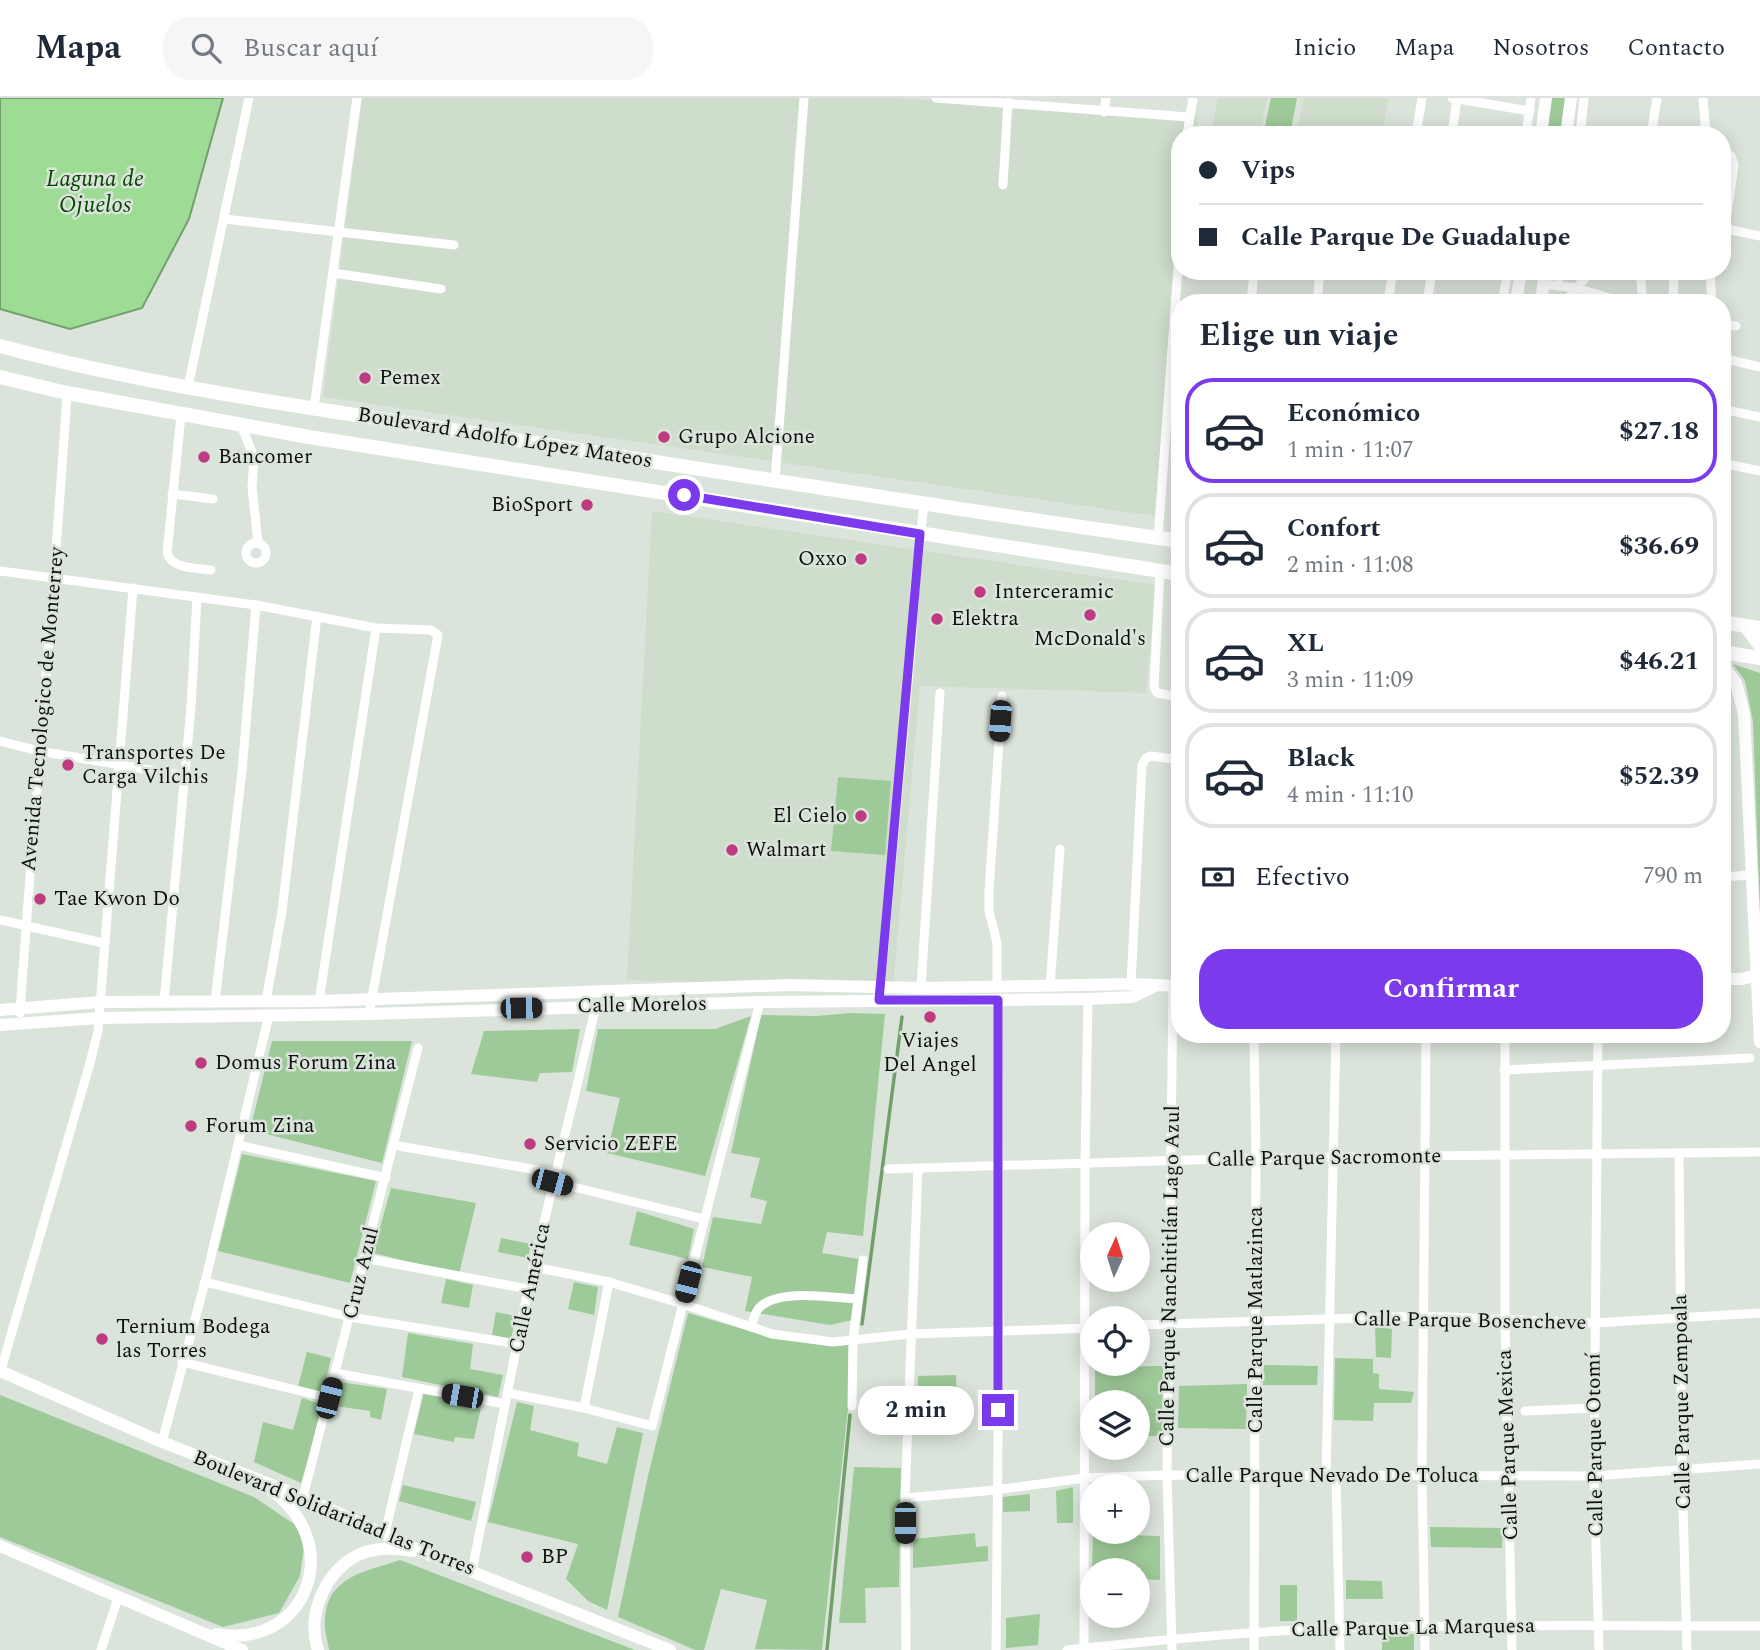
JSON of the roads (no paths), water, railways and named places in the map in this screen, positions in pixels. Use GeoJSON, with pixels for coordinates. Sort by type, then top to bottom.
{"type":"FeatureCollection","features":[{"type":"Feature","properties":{"kind":"main road"},"geometry":{"type":"LineString","coordinates":[[1542,126],[1546,98]]}},
{"type":"Feature","properties":{"kind":"main road"},"geometry":{"type":"LineString","coordinates":[[1567,126],[1571,98]]}},
{"type":"Feature","properties":{"kind":"main road","name":"Boulevard Adolfo López Mateos"},"geometry":{"type":"LineString","coordinates":[[0,346],[47,359],[188,387],[314,408],[924,504],[1171,540]]}},
{"type":"Feature","properties":{"kind":"main road","name":"Boulevard Adolfo López Mateos"},"geometry":{"type":"LineString","coordinates":[[0,377],[67,393],[309,437],[1171,573]]}},
{"type":"Feature","properties":{"kind":"main road"},"geometry":{"type":"LineString","coordinates":[[1731,623],[1753,627],[1760,645]]}},
{"type":"Feature","properties":{"kind":"main road"},"geometry":{"type":"LineString","coordinates":[[1731,653],[1760,658]]}},
{"type":"Feature","properties":{"kind":"main road"},"geometry":{"type":"LineString","coordinates":[[1731,676],[1736,683],[1744,714],[1760,1042]]}},
{"type":"Feature","properties":{"kind":"main road"},"geometry":{"type":"LineString","coordinates":[[1731,979],[1758,979]]}},
{"type":"Feature","properties":{"kind":"main road","name":"Calle Morelos"},"geometry":{"type":"LineString","coordinates":[[0,1025],[99,1018],[369,1014],[760,1002],[879,994],[998,993],[1050,987],[1131,984],[1171,986]]}},
{"type":"Feature","properties":{"kind":"main road","name":"Calle Morelos"},"geometry":{"type":"LineString","coordinates":[[0,1010],[100,1002],[319,1001],[789,985],[879,994],[921,988],[1088,999],[1132,997],[1155,986]]}},
{"type":"Feature","properties":{"kind":"main road","name":"Boulevard Solidaridad las Torres"},"geometry":{"type":"LineString","coordinates":[[0,1372],[162,1443],[303,1497],[425,1553],[670,1650]]}},
{"type":"Feature","properties":{"kind":"main road"},"geometry":{"type":"LineString","coordinates":[[198,1631],[233,1636],[263,1631],[290,1612],[307,1589],[311,1555],[306,1531],[289,1505],[258,1481]]}},
{"type":"Feature","properties":{"kind":"main road"},"geometry":{"type":"LineString","coordinates":[[0,1546],[242,1650]]}},
{"type":"Feature","properties":{"kind":"main road"},"geometry":{"type":"LineString","coordinates":[[318,1650],[314,1624],[319,1602],[329,1582],[343,1566],[370,1551],[402,1549],[425,1553]]}},
{"type":"Feature","properties":{"kind":"street"},"geometry":{"type":"LineString","coordinates":[[188,387],[249,98]]}},
{"type":"Feature","properties":{"kind":"street"},"geometry":{"type":"LineString","coordinates":[[314,408],[357,98]]}},
{"type":"Feature","properties":{"kind":"street"},"geometry":{"type":"LineString","coordinates":[[775,481],[803,98]]}},
{"type":"Feature","properties":{"kind":"street"},"geometry":{"type":"LineString","coordinates":[[936,98],[1188,117]]}},
{"type":"Feature","properties":{"kind":"street"},"geometry":{"type":"LineString","coordinates":[[1104,112],[1106,98]]}},
{"type":"Feature","properties":{"kind":"street"},"geometry":{"type":"LineString","coordinates":[[1188,126],[1193,98]]}},
{"type":"Feature","properties":{"kind":"street"},"geometry":{"type":"LineString","coordinates":[[1417,126],[1422,98]]}},
{"type":"Feature","properties":{"kind":"street"},"geometry":{"type":"LineString","coordinates":[[1453,126],[1455,98],[1530,111]]}},
{"type":"Feature","properties":{"kind":"street"},"geometry":{"type":"LineString","coordinates":[[1528,126],[1531,98]]}},
{"type":"Feature","properties":{"kind":"street"},"geometry":{"type":"LineString","coordinates":[[1581,126],[1584,98]]}},
{"type":"Feature","properties":{"kind":"street"},"geometry":{"type":"LineString","coordinates":[[1652,126],[1657,98]]}},
{"type":"Feature","properties":{"kind":"street"},"geometry":{"type":"LineString","coordinates":[[1703,98],[1705,126]]}},
{"type":"Feature","properties":{"kind":"street"},"geometry":{"type":"LineString","coordinates":[[1002,101],[1003,185]]}},
{"type":"Feature","properties":{"kind":"street"},"geometry":{"type":"LineString","coordinates":[[1731,156],[1734,165],[1731,184]]}},
{"type":"Feature","properties":{"kind":"street"},"geometry":{"type":"LineString","coordinates":[[224,219],[454,245]]}},
{"type":"Feature","properties":{"kind":"street"},"geometry":{"type":"LineString","coordinates":[[1731,230],[1760,236]]}},
{"type":"Feature","properties":{"kind":"street"},"geometry":{"type":"LineString","coordinates":[[333,272],[441,289]]}},
{"type":"Feature","properties":{"kind":"street"},"geometry":{"type":"LineString","coordinates":[[1548,280],[1558,286],[1596,294]]}},
{"type":"Feature","properties":{"kind":"street"},"geometry":{"type":"LineString","coordinates":[[1558,286],[1559,280]]}},
{"type":"Feature","properties":{"kind":"street"},"geometry":{"type":"LineString","coordinates":[[1571,294],[1583,280]]}},
{"type":"Feature","properties":{"kind":"street"},"geometry":{"type":"LineString","coordinates":[[1731,325],[1736,326]]}},
{"type":"Feature","properties":{"kind":"street"},"geometry":{"type":"LineString","coordinates":[[1731,360],[1760,367]]}},
{"type":"Feature","properties":{"kind":"street"},"geometry":{"type":"LineString","coordinates":[[1158,538],[1171,362]]}},
{"type":"Feature","properties":{"kind":"street","name":"Avenida Tecnologico de Monterrey"},"geometry":{"type":"LineString","coordinates":[[19,1024],[39,751],[56,577],[67,393]]}},
{"type":"Feature","properties":{"kind":"street"},"geometry":{"type":"LineString","coordinates":[[1731,411],[1760,417]]}},
{"type":"Feature","properties":{"kind":"street"},"geometry":{"type":"LineString","coordinates":[[181,415],[167,553],[174,563],[211,570]]}},
{"type":"Feature","properties":{"kind":"street"},"geometry":{"type":"LineString","coordinates":[[241,425],[254,457],[252,487],[258,543]]}},
{"type":"Feature","properties":{"kind":"street"},"geometry":{"type":"LineString","coordinates":[[1731,465],[1760,471]]}},
{"type":"Feature","properties":{"kind":"street"},"geometry":{"type":"LineString","coordinates":[[172,494],[213,499]]}},
{"type":"Feature","properties":{"kind":"street"},"geometry":{"type":"LineString","coordinates":[[879,994],[924,504]]}},
{"type":"Feature","properties":{"kind":"street"},"geometry":{"type":"LineString","coordinates":[[0,571],[256,605],[376,628],[431,630],[438,635],[369,1014]]}},
{"type":"Feature","properties":{"kind":"street"},"geometry":{"type":"LineString","coordinates":[[1160,571],[1154,687],[1157,693],[1171,695]]}},
{"type":"Feature","properties":{"kind":"street"},"geometry":{"type":"LineString","coordinates":[[0,1372],[90,1063],[99,1018],[133,588]]}},
{"type":"Feature","properties":{"kind":"street"},"geometry":{"type":"LineString","coordinates":[[164,1002],[185,776],[197,597]]}},
{"type":"Feature","properties":{"kind":"street"},"geometry":{"type":"LineString","coordinates":[[215,1002],[242,771],[256,605]]}},
{"type":"Feature","properties":{"kind":"street"},"geometry":{"type":"LineString","coordinates":[[266,1001],[282,911],[317,616]]}},
{"type":"Feature","properties":{"kind":"street"},"geometry":{"type":"LineString","coordinates":[[319,1001],[376,628]]}},
{"type":"Feature","properties":{"kind":"street"},"geometry":{"type":"LineString","coordinates":[[921,988],[940,693]]}},
{"type":"Feature","properties":{"kind":"street"},"geometry":{"type":"LineString","coordinates":[[996,1650],[998,993],[997,943],[989,911],[989,891],[1002,696]]}},
{"type":"Feature","properties":{"kind":"street"},"geometry":{"type":"LineString","coordinates":[[0,741],[39,751],[185,776]]}},
{"type":"Feature","properties":{"kind":"street"},"geometry":{"type":"LineString","coordinates":[[1131,984],[1144,761],[1151,756],[1171,759]]}},
{"type":"Feature","properties":{"kind":"street"},"geometry":{"type":"LineString","coordinates":[[1050,987],[1060,849]]}},
{"type":"Feature","properties":{"kind":"street"},"geometry":{"type":"LineString","coordinates":[[1731,876],[1752,875]]}},
{"type":"Feature","properties":{"kind":"street"},"geometry":{"type":"LineString","coordinates":[[0,920],[103,943]]}},
{"type":"Feature","properties":{"kind":"street"},"geometry":{"type":"LineString","coordinates":[[1088,999],[1085,1164],[1088,1306]]}},
{"type":"Feature","properties":{"kind":"street"},"geometry":{"type":"LineString","coordinates":[[508,1393],[584,1408],[653,1426],[760,1002]]}},
{"type":"Feature","properties":{"kind":"street","name":"Calle América"},"geometry":{"type":"LineString","coordinates":[[472,1571],[528,1289],[596,1006]]}},
{"type":"Feature","properties":{"kind":"street"},"geometry":{"type":"LineString","coordinates":[[162,1443],[205,1282],[270,1015]]}},
{"type":"Feature","properties":{"kind":"street","name":"Calle Parque Nanchititlán Lago Azul"},"geometry":{"type":"LineString","coordinates":[[1172,1650],[1167,1475],[1174,1043]]}},
{"type":"Feature","properties":{"kind":"street","name":"Calle Parque Matlazinca"},"geometry":{"type":"LineString","coordinates":[[1254,1043],[1254,1650]]}},
{"type":"Feature","properties":{"kind":"street"},"geometry":{"type":"LineString","coordinates":[[1336,1043],[1328,1320],[1331,1476],[1340,1650]]}},
{"type":"Feature","properties":{"kind":"street"},"geometry":{"type":"LineString","coordinates":[[1425,1650],[1422,1475],[1426,1043]]}},
{"type":"Feature","properties":{"kind":"street","name":"Calle Parque Mexica"},"geometry":{"type":"LineString","coordinates":[[1505,1043],[1505,1321],[1512,1650]]}},
{"type":"Feature","properties":{"kind":"street","name":"Calle Parque Otomí"},"geometry":{"type":"LineString","coordinates":[[1598,1043],[1594,1475],[1600,1650]]}},
{"type":"Feature","properties":{"kind":"street","name":"Cruz Azul"},"geometry":{"type":"LineString","coordinates":[[303,1497],[418,1048]]}},
{"type":"Feature","properties":{"kind":"street"},"geometry":{"type":"LineString","coordinates":[[1504,1070],[1750,1058]]}},
{"type":"Feature","properties":{"kind":"street"},"geometry":{"type":"LineString","coordinates":[[238,1145],[386,1178]]}},
{"type":"Feature","properties":{"kind":"street"},"geometry":{"type":"LineString","coordinates":[[394,1145],[554,1178],[704,1219]]}},
{"type":"Feature","properties":{"kind":"street","name":"Calle Parque Sacromonte"},"geometry":{"type":"LineString","coordinates":[[888,1169],[1256,1158],[1760,1152]]}},
{"type":"Feature","properties":{"kind":"street","name":"Calle Parque Zempoala"},"geometry":{"type":"LineString","coordinates":[[1679,1154],[1687,1650]]}},
{"type":"Feature","properties":{"kind":"street"},"geometry":{"type":"LineString","coordinates":[[906,1650],[905,1497],[918,1168]]}},
{"type":"Feature","properties":{"kind":"street"},"geometry":{"type":"LineString","coordinates":[[364,1258],[528,1289]]}},
{"type":"Feature","properties":{"kind":"street"},"geometry":{"type":"LineString","coordinates":[[852,1406],[853,1339],[863,1260]]}},
{"type":"Feature","properties":{"kind":"street"},"geometry":{"type":"LineString","coordinates":[[534,1267],[609,1282],[751,1327],[799,1338],[833,1342],[911,1334],[1080,1328]]}},
{"type":"Feature","properties":{"kind":"street"},"geometry":{"type":"LineString","coordinates":[[205,1282],[350,1317],[517,1344]]}},
{"type":"Feature","properties":{"kind":"street"},"geometry":{"type":"LineString","coordinates":[[584,1408],[609,1282]]}},
{"type":"Feature","properties":{"kind":"street"},"geometry":{"type":"LineString","coordinates":[[751,1327],[758,1308],[772,1299],[785,1296],[858,1300]]}},
{"type":"Feature","properties":{"kind":"street","name":"Calle Parque Bosencheve"},"geometry":{"type":"LineString","coordinates":[[1150,1325],[1425,1316],[1595,1323],[1760,1313]]}},
{"type":"Feature","properties":{"kind":"street"},"geometry":{"type":"LineString","coordinates":[[182,1363],[329,1398]]}},
{"type":"Feature","properties":{"kind":"street"},"geometry":{"type":"LineString","coordinates":[[335,1373],[505,1404]]}},
{"type":"Feature","properties":{"kind":"street"},"geometry":{"type":"LineString","coordinates":[[1084,1474],[1087,1376]]}},
{"type":"Feature","properties":{"kind":"street"},"geometry":{"type":"LineString","coordinates":[[385,1534],[419,1389]]}},
{"type":"Feature","properties":{"kind":"street"},"geometry":{"type":"LineString","coordinates":[[1525,1411],[1594,1408]]}},
{"type":"Feature","properties":{"kind":"street","name":"Calle Parque Nevado De Toluca"},"geometry":{"type":"LineString","coordinates":[[1150,1476],[1594,1475],[1760,1464]]}},
{"type":"Feature","properties":{"kind":"street","name":"Calle Parque Nevado De Toluca"},"geometry":{"type":"LineString","coordinates":[[905,1497],[996,1490],[1080,1479]]}},
{"type":"Feature","properties":{"kind":"street"},"geometry":{"type":"LineString","coordinates":[[1084,1544],[1084,1649]]}},
{"type":"Feature","properties":{"kind":"street"},"geometry":{"type":"LineString","coordinates":[[101,1650],[118,1598]]}},
{"type":"Feature","properties":{"kind":"street","name":"Calle Parque La Marquesa"},"geometry":{"type":"LineString","coordinates":[[1067,1650],[1254,1632],[1340,1628],[1513,1625],[1760,1626]]}},
{"type":"Feature","properties":{"kind":"water","name":"Laguna de Ojuelos"},"geometry":{"type":"Polygon","coordinates":[[[0,98],[223,98],[189,219],[142,308],[70,329],[0,309],[0,98]]]}},
{"type":"Feature","properties":{"kind":"waterway"},"geometry":{"type":"LineString","coordinates":[[862,1324],[902,1017]]}},
{"type":"Feature","properties":{"kind":"waterway"},"geometry":{"type":"LineString","coordinates":[[827,1650],[850,1415]]}},
{"type":"Feature","properties":{"kind":"place","name":"Pemex"},"geometry":{"type":"Point","coordinates":[365,378]}},
{"type":"Feature","properties":{"kind":"place","name":"Grupo Alcione"},"geometry":{"type":"Point","coordinates":[664,437]}},
{"type":"Feature","properties":{"kind":"place","name":"Bancomer"},"geometry":{"type":"Point","coordinates":[204,457]}},
{"type":"Feature","properties":{"kind":"place","name":"BioSport"},"geometry":{"type":"Point","coordinates":[587,505]}},
{"type":"Feature","properties":{"kind":"place","name":"Oxxo"},"geometry":{"type":"Point","coordinates":[861,559]}},
{"type":"Feature","properties":{"kind":"place","name":"Interceramic"},"geometry":{"type":"Point","coordinates":[980,592]}},
{"type":"Feature","properties":{"kind":"place","name":"McDonald's"},"geometry":{"type":"Point","coordinates":[1090,615]}},
{"type":"Feature","properties":{"kind":"place","name":"Elektra"},"geometry":{"type":"Point","coordinates":[937,619]}},
{"type":"Feature","properties":{"kind":"place","name":"Transportes De Carga Vilchis"},"geometry":{"type":"Point","coordinates":[68,765]}},
{"type":"Feature","properties":{"kind":"place","name":"El Cielo"},"geometry":{"type":"Point","coordinates":[861,816]}},
{"type":"Feature","properties":{"kind":"place","name":"Walmart"},"geometry":{"type":"Point","coordinates":[732,850]}},
{"type":"Feature","properties":{"kind":"place","name":"Tae Kwon Do"},"geometry":{"type":"Point","coordinates":[40,899]}},
{"type":"Feature","properties":{"kind":"place","name":"Viajes Del Angel"},"geometry":{"type":"Point","coordinates":[930,1017]}},
{"type":"Feature","properties":{"kind":"place","name":"Domus Forum Zina"},"geometry":{"type":"Point","coordinates":[201,1063]}},
{"type":"Feature","properties":{"kind":"place","name":"Forum Zina"},"geometry":{"type":"Point","coordinates":[191,1126]}},
{"type":"Feature","properties":{"kind":"place","name":"Servicio ZEFE"},"geometry":{"type":"Point","coordinates":[530,1144]}},
{"type":"Feature","properties":{"kind":"place","name":"Ternium Bodega las Torres"},"geometry":{"type":"Point","coordinates":[102,1339]}},
{"type":"Feature","properties":{"kind":"place","name":"BP"},"geometry":{"type":"Point","coordinates":[527,1557]}}]}
